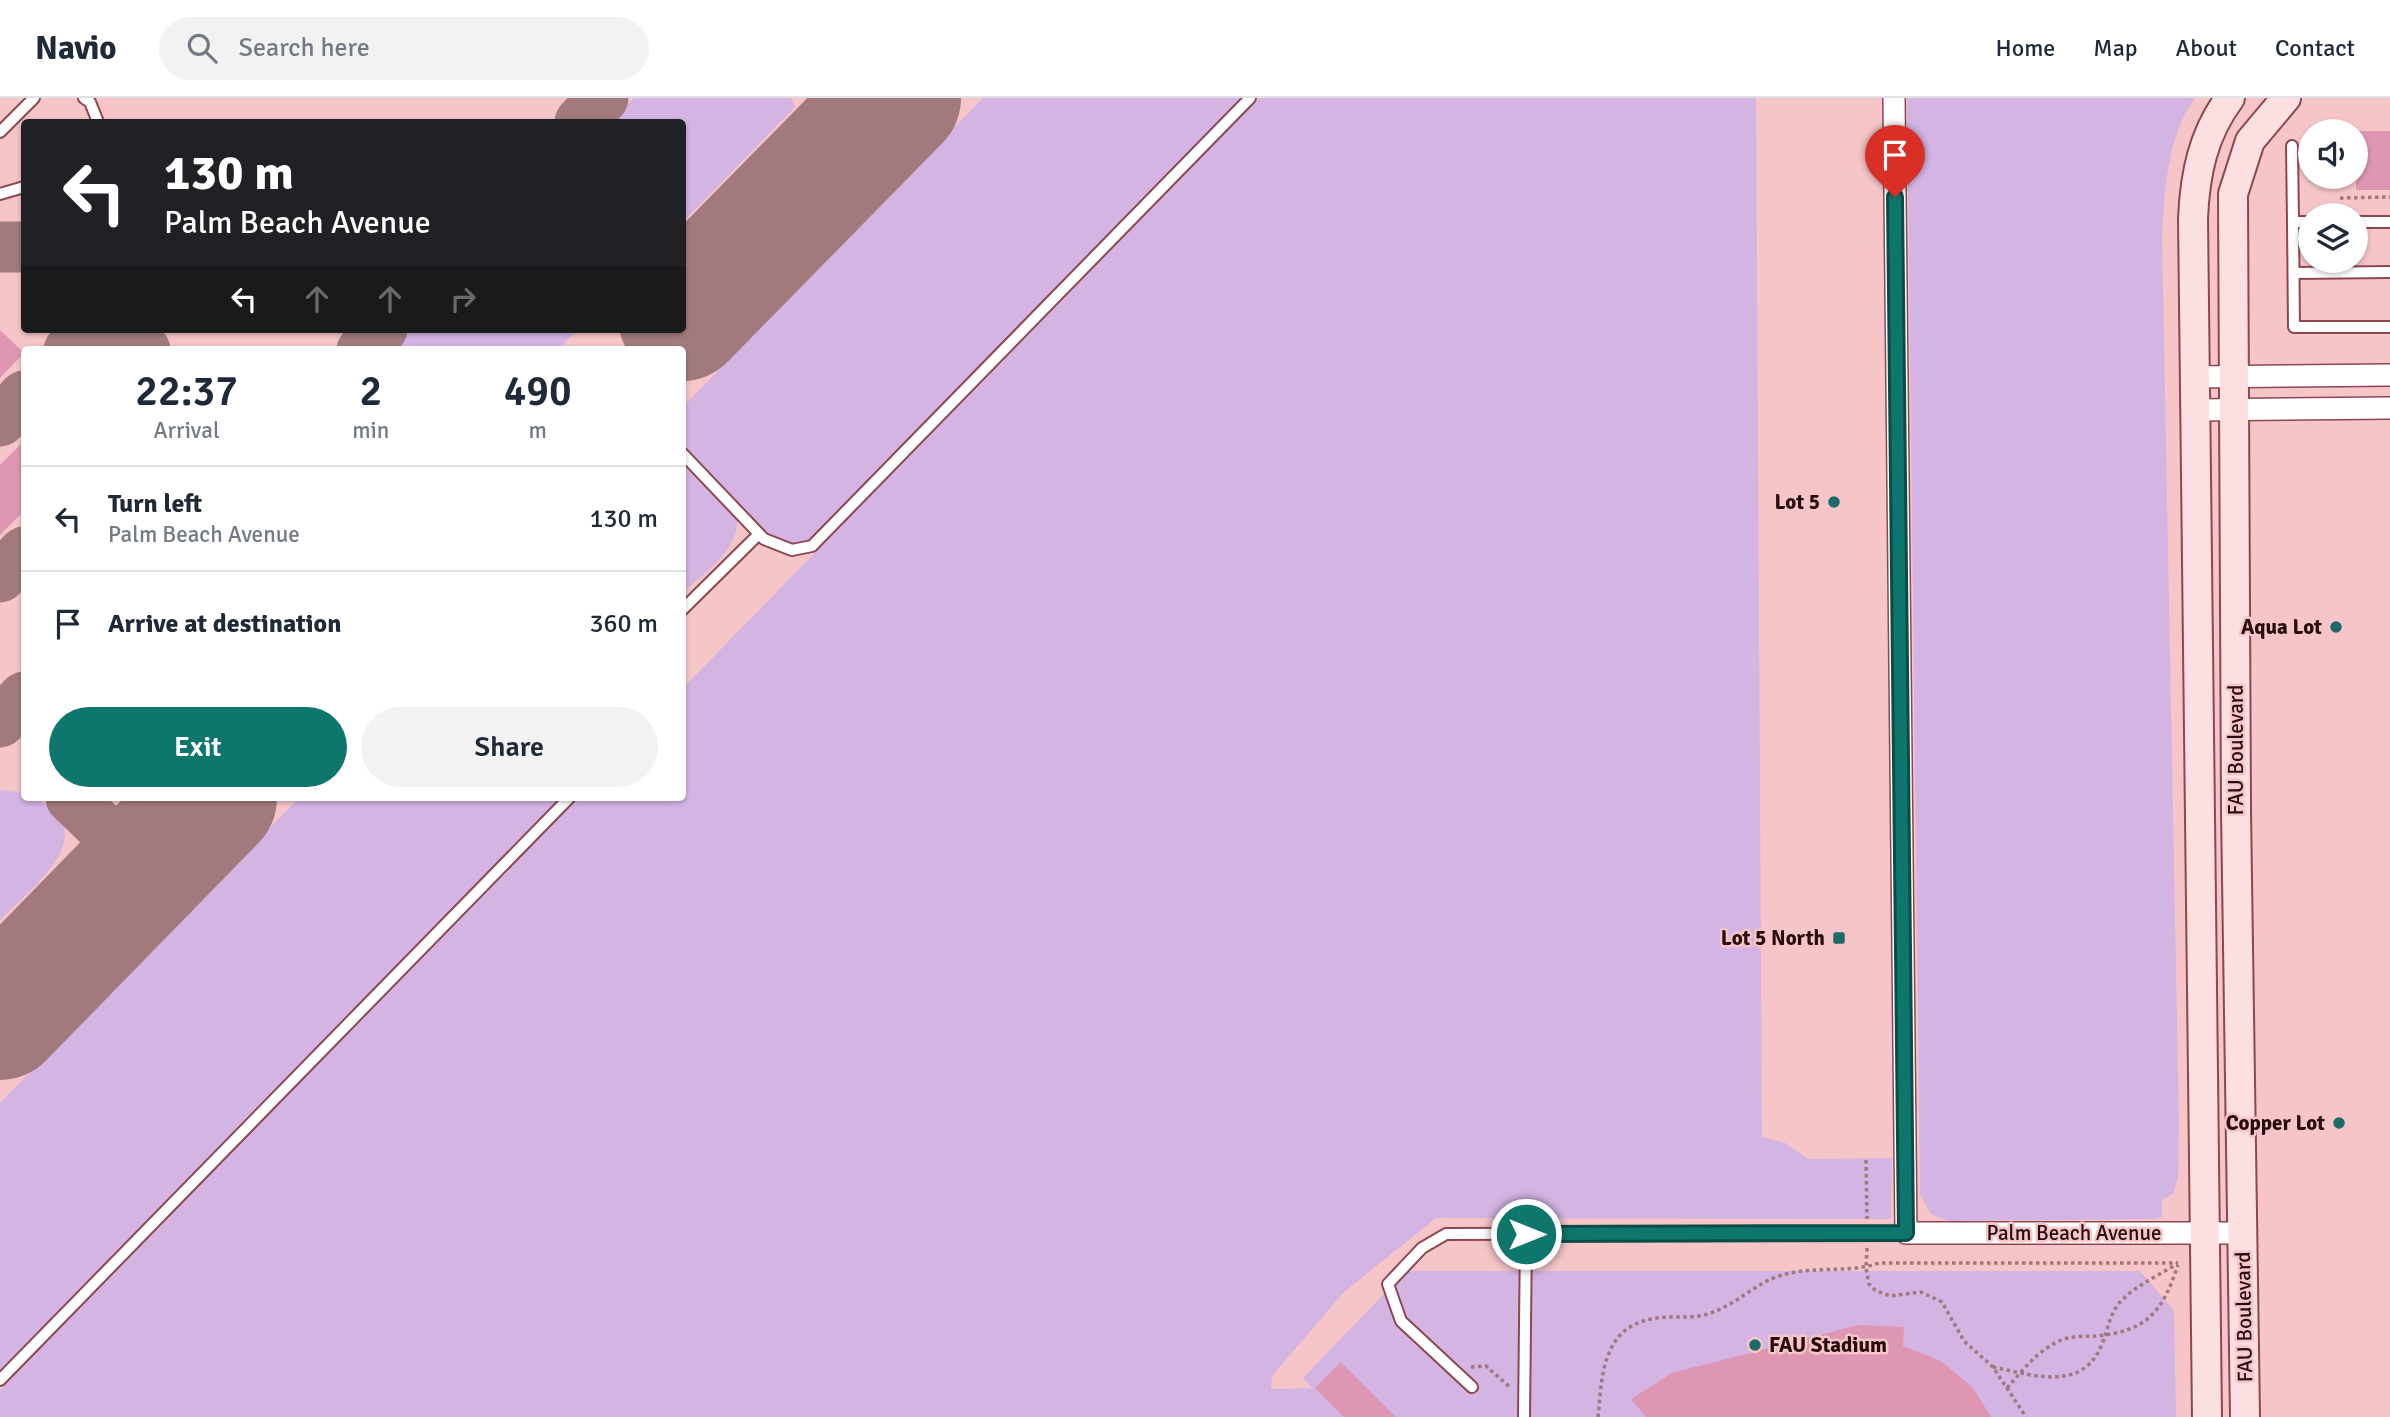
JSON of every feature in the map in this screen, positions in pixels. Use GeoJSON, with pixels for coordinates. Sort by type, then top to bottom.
{"type":"FeatureCollection","features":[{"type":"Feature","properties":{"kind":"street"},"geometry":{"type":"LineString","coordinates":[[1894,98],[1906,1233]]}},
{"type":"Feature","properties":{"kind":"street","name":"FAU Boulevard"},"geometry":{"type":"LineString","coordinates":[[2207,1417],[2194,185],[2208,137],[2230,98]]}},
{"type":"Feature","properties":{"kind":"street","name":"FAU Boulevard"},"geometry":{"type":"LineString","coordinates":[[2245,1417],[2233,410],[2235,185],[2250,141],[2286,98]]}},
{"type":"Feature","properties":{"kind":"street"},"geometry":{"type":"LineString","coordinates":[[2195,377],[2390,375]]}},
{"type":"Feature","properties":{"kind":"street"},"geometry":{"type":"LineString","coordinates":[[2196,410],[2390,408]]}},
{"type":"Feature","properties":{"kind":"street","name":"Palm Beach Avenue"},"geometry":{"type":"LineString","coordinates":[[1906,1233],[2243,1233]]}},
{"type":"Feature","properties":{"kind":"lane"},"geometry":{"type":"LineString","coordinates":[[0,132],[34,98]]}},
{"type":"Feature","properties":{"kind":"lane"},"geometry":{"type":"LineString","coordinates":[[84,98],[90,102],[97,119]]}},
{"type":"Feature","properties":{"kind":"lane"},"geometry":{"type":"LineString","coordinates":[[686,457],[760,534],[776,546],[803,550],[822,539],[1250,98]]}},
{"type":"Feature","properties":{"kind":"lane"},"geometry":{"type":"LineString","coordinates":[[2292,146],[2294,327],[2390,327]]}},
{"type":"Feature","properties":{"kind":"lane"},"geometry":{"type":"LineString","coordinates":[[0,194],[21,188]]}},
{"type":"Feature","properties":{"kind":"lane"},"geometry":{"type":"LineString","coordinates":[[2293,222],[2298,222]]}},
{"type":"Feature","properties":{"kind":"lane"},"geometry":{"type":"LineString","coordinates":[[2368,222],[2390,222]]}},
{"type":"Feature","properties":{"kind":"lane"},"geometry":{"type":"LineString","coordinates":[[2294,273],[2390,272]]}},
{"type":"Feature","properties":{"kind":"lane"},"geometry":{"type":"LineString","coordinates":[[686,606],[760,534]]}},
{"type":"Feature","properties":{"kind":"lane"},"geometry":{"type":"LineString","coordinates":[[0,1380],[566,801]]}},
{"type":"Feature","properties":{"kind":"lane","name":"Palm Beach Avenue"},"geometry":{"type":"LineString","coordinates":[[1451,1368],[1401,1321],[1388,1284],[1422,1248],[1446,1234],[1906,1233]]}},
{"type":"Feature","properties":{"kind":"lane"},"geometry":{"type":"LineString","coordinates":[[1524,1417],[1526,1234]]}},
{"type":"Feature","properties":{"kind":"lane"},"geometry":{"type":"LineString","coordinates":[[1451,1368],[1472,1387]]}},
{"type":"Feature","properties":{"kind":"path"},"geometry":{"type":"LineString","coordinates":[[2340,198],[2390,197]]}},
{"type":"Feature","properties":{"kind":"path"},"geometry":{"type":"LineString","coordinates":[[1866,1160],[1866,1268],[1869,1284],[1881,1294],[1890,1296],[1912,1291],[1932,1295],[1942,1302],[1964,1340],[1993,1367],[2026,1417]]}},
{"type":"Feature","properties":{"kind":"path"},"geometry":{"type":"LineString","coordinates":[[1598,1417],[1607,1353],[1630,1326],[1651,1318],[1702,1315],[1723,1309],[1763,1282],[1779,1276],[1812,1268],[1866,1268],[1879,1263],[2178,1263]]}},
{"type":"Feature","properties":{"kind":"path"},"geometry":{"type":"LineString","coordinates":[[2007,1388],[2035,1356],[2061,1339],[2105,1335],[2137,1327],[2162,1306],[2178,1263]]}},
{"type":"Feature","properties":{"kind":"path"},"geometry":{"type":"LineString","coordinates":[[1993,1367],[2046,1378],[2071,1376],[2096,1356],[2105,1335],[2106,1324],[2123,1299],[2178,1263]]}},
{"type":"Feature","properties":{"kind":"path"},"geometry":{"type":"LineString","coordinates":[[1451,1368],[1486,1366],[1525,1401]]}},
{"type":"Feature","properties":{"kind":"shaded area"},"geometry":{"type":"Polygon","coordinates":[[[634,98],[791,98],[795,107],[686,219],[686,119],[613,119],[634,98]]]}},
{"type":"Feature","properties":{"kind":"shaded area"},"geometry":{"type":"Polygon","coordinates":[[[983,98],[1250,98],[812,546],[776,546],[737,512],[734,537],[728,548],[686,590],[686,404],[983,98]]]}},
{"type":"Feature","properties":{"kind":"shaded area"},"geometry":{"type":"Polygon","coordinates":[[[1259,98],[1756,98],[1762,1137],[1785,1143],[1808,1159],[1892,1158],[1891,1219],[1436,1218],[1344,1292],[1272,1376],[1271,1389],[1312,1388],[1303,1378],[1406,1271],[2140,1271],[2174,1311],[2176,1417],[0,1417],[0,1390],[573,801],[686,801],[686,685],[1259,98]]]}},
{"type":"Feature","properties":{"kind":"shaded area"},"geometry":{"type":"Polygon","coordinates":[[[1907,98],[2195,98],[2178,129],[2173,146],[2166,181],[2162,235],[2179,1127],[2178,1177],[2173,1194],[2162,1200],[2162,1217],[2155,1219],[1948,1221],[1931,1214],[1920,1195],[1907,98]]]}},
{"type":"Feature","properties":{"kind":"shaded area"},"geometry":{"type":"Polygon","coordinates":[[[399,333],[574,333],[562,346],[386,346],[399,333]]]}},
{"type":"Feature","properties":{"kind":"shaded area"},"geometry":{"type":"Polygon","coordinates":[[[0,790],[21,793],[21,801],[43,802],[57,815],[64,828],[64,843],[48,872],[0,920],[0,790]]]}},
{"type":"Feature","properties":{"kind":"shaded area"},"geometry":{"type":"Polygon","coordinates":[[[296,801],[566,801],[0,1380],[0,1103],[296,801]]]}},
{"type":"Feature","properties":{"kind":"building"},"geometry":{"type":"Polygon","coordinates":[[[2368,131],[2390,131],[2390,190],[2356,190],[2368,189],[2368,131]]]}},
{"type":"Feature","properties":{"kind":"building"},"geometry":{"type":"Polygon","coordinates":[[[0,330],[21,350],[21,356],[0,378],[0,330]]]}},
{"type":"Feature","properties":{"kind":"building"},"geometry":{"type":"Polygon","coordinates":[[[21,444],[21,514],[0,535],[0,465],[21,444]]]}},
{"type":"Feature","properties":{"kind":"building"},"geometry":{"type":"Polygon","coordinates":[[[1859,1325],[1904,1327],[1903,1346],[1941,1361],[1973,1388],[1991,1417],[1646,1417],[1631,1399],[1672,1373],[1859,1325]]]}},
{"type":"Feature","properties":{"kind":"building"},"geometry":{"type":"Polygon","coordinates":[[[1341,1362],[1396,1417],[1344,1417],[1315,1388],[1341,1362]]]}},
{"type":"Feature","properties":{"kind":"taxiway"},"geometry":{"type":"LineString","coordinates":[[583,119],[603,98]]}},
{"type":"Feature","properties":{"kind":"taxiway"},"geometry":{"type":"LineString","coordinates":[[830,166],[841,123],[834,98]]}},
{"type":"Feature","properties":{"kind":"taxiway"},"geometry":{"type":"LineString","coordinates":[[847,98],[888,98]]}},
{"type":"Feature","properties":{"kind":"taxiway"},"geometry":{"type":"LineString","coordinates":[[0,247],[21,247]]}},
{"type":"Feature","properties":{"kind":"taxiway"},"geometry":{"type":"LineString","coordinates":[[73,346],[85,333]]}},
{"type":"Feature","properties":{"kind":"taxiway"},"geometry":{"type":"LineString","coordinates":[[127,333],[141,346]]}},
{"type":"Feature","properties":{"kind":"taxiway"},"geometry":{"type":"LineString","coordinates":[[366,346],[378,333]]}},
{"type":"Feature","properties":{"kind":"taxiway"},"geometry":{"type":"LineString","coordinates":[[0,421],[21,399]]}},
{"type":"Feature","properties":{"kind":"taxiway"},"geometry":{"type":"LineString","coordinates":[[0,577],[21,555]]}},
{"type":"Feature","properties":{"kind":"taxiway"},"geometry":{"type":"LineString","coordinates":[[0,722],[21,700]]}},
{"type":"Feature","properties":{"kind":"taxiway"},"geometry":{"type":"LineString","coordinates":[[74,801],[144,868]]}},
{"type":"Feature","properties":{"kind":"runway"},"geometry":{"type":"LineString","coordinates":[[686,313],[897,98]]}},
{"type":"Feature","properties":{"kind":"runway"},"geometry":{"type":"LineString","coordinates":[[0,1016],[210,801]]}},
{"type":"Feature","properties":{"kind":"place","name":"Lot 5"},"geometry":{"type":"Point","coordinates":[1834,502]}},
{"type":"Feature","properties":{"kind":"place","name":"Aqua Lot"},"geometry":{"type":"Point","coordinates":[2336,627]}},
{"type":"Feature","properties":{"kind":"place","name":"Lot 5 North"},"geometry":{"type":"Point","coordinates":[1839,938]}},
{"type":"Feature","properties":{"kind":"place","name":"Copper Lot"},"geometry":{"type":"Point","coordinates":[2339,1123]}},
{"type":"Feature","properties":{"kind":"place","name":"FAU Stadium"},"geometry":{"type":"Point","coordinates":[1755,1345]}},
{"type":"Feature","properties":{"kind":"route"},"geometry":{"type":"LineString","coordinates":[[1526,1234],[1906,1233],[1895,197]]}}]}
